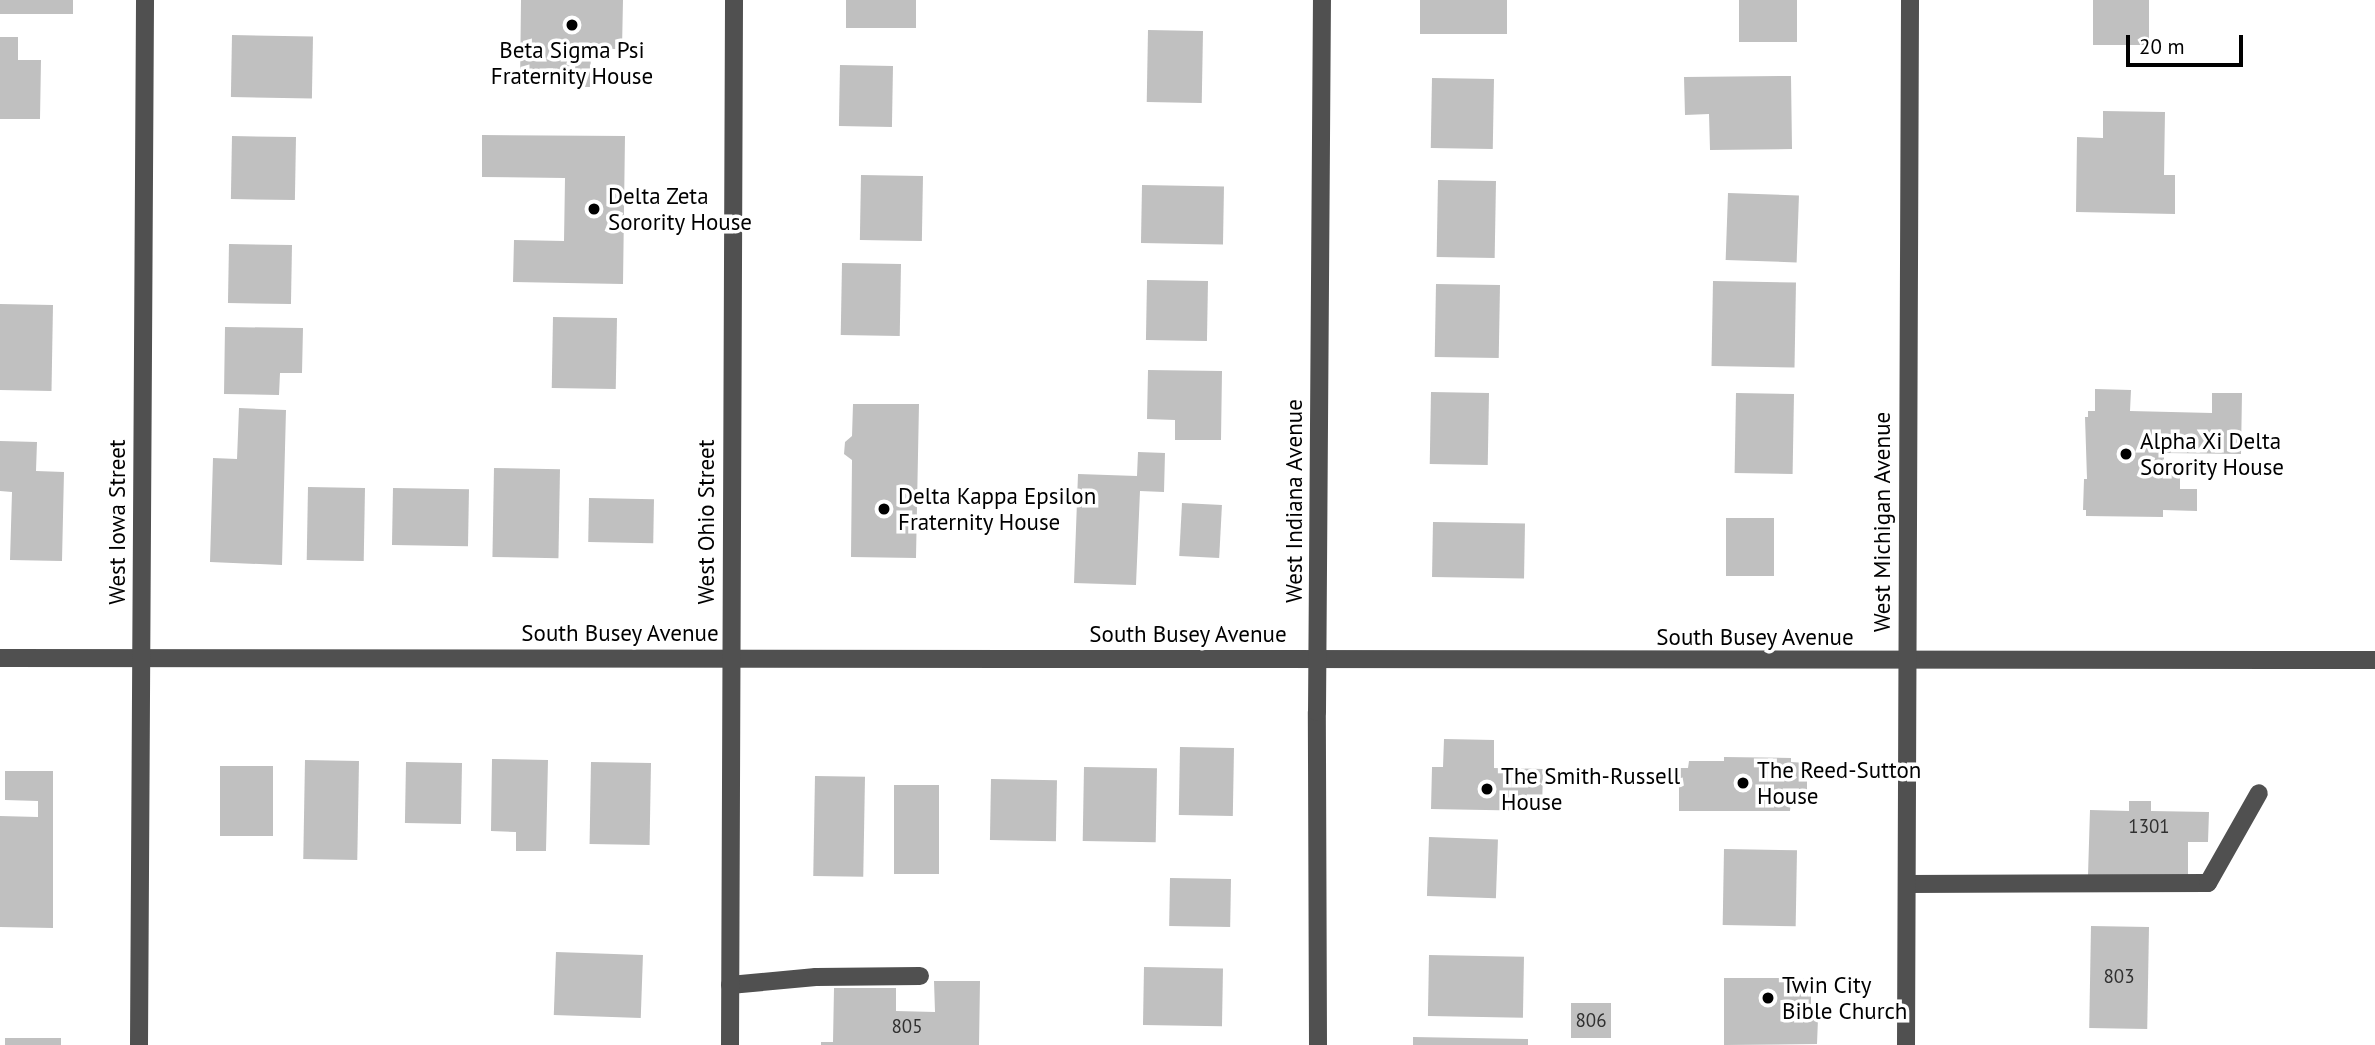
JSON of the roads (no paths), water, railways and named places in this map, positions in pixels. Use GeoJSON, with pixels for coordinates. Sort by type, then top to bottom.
{"type":"FeatureCollection","features":[{"type":"Feature","properties":{"kind":"street","name":"West Iowa Street"},"geometry":{"type":"LineString","coordinates":[[139,1045],[145,0]]}},
{"type":"Feature","properties":{"kind":"street","name":"West Ohio Street"},"geometry":{"type":"LineString","coordinates":[[730,1045],[734,0]]}},
{"type":"Feature","properties":{"kind":"street","name":"West Indiana Avenue"},"geometry":{"type":"LineString","coordinates":[[1318,1045],[1322,0]]}},
{"type":"Feature","properties":{"kind":"street","name":"West Michigan Avenue"},"geometry":{"type":"LineString","coordinates":[[1906,1045],[1910,0]]}},
{"type":"Feature","properties":{"kind":"street","name":"South Busey Avenue"},"geometry":{"type":"LineString","coordinates":[[0,658],[1906,662],[2375,660]]}},
{"type":"Feature","properties":{"kind":"street"},"geometry":{"type":"LineString","coordinates":[[1907,884],[2208,883],[2259,793]]}},
{"type":"Feature","properties":{"kind":"street"},"geometry":{"type":"LineString","coordinates":[[730,985],[816,977],[920,976]]}},
{"type":"Feature","properties":{"kind":"place","name":"Beta Sigma Psi Fraternity House"},"geometry":{"type":"Point","coordinates":[572,25]}},
{"type":"Feature","properties":{"kind":"place","name":"Delta Zeta Sorority House"},"geometry":{"type":"Point","coordinates":[594,209]}},
{"type":"Feature","properties":{"kind":"place","name":"Alpha Xi Delta Sorority House"},"geometry":{"type":"Point","coordinates":[2126,454]}},
{"type":"Feature","properties":{"kind":"place","name":"Delta Kappa Epsilon Fraternity House"},"geometry":{"type":"Point","coordinates":[884,509]}},
{"type":"Feature","properties":{"kind":"place","name":"The Reed-Sutton House"},"geometry":{"type":"Point","coordinates":[1743,783]}},
{"type":"Feature","properties":{"kind":"place","name":"The Smith-Russell House"},"geometry":{"type":"Point","coordinates":[1487,789]}},
{"type":"Feature","properties":{"kind":"place","name":"Twin City Bible Church"},"geometry":{"type":"Point","coordinates":[1768,998]}}]}
